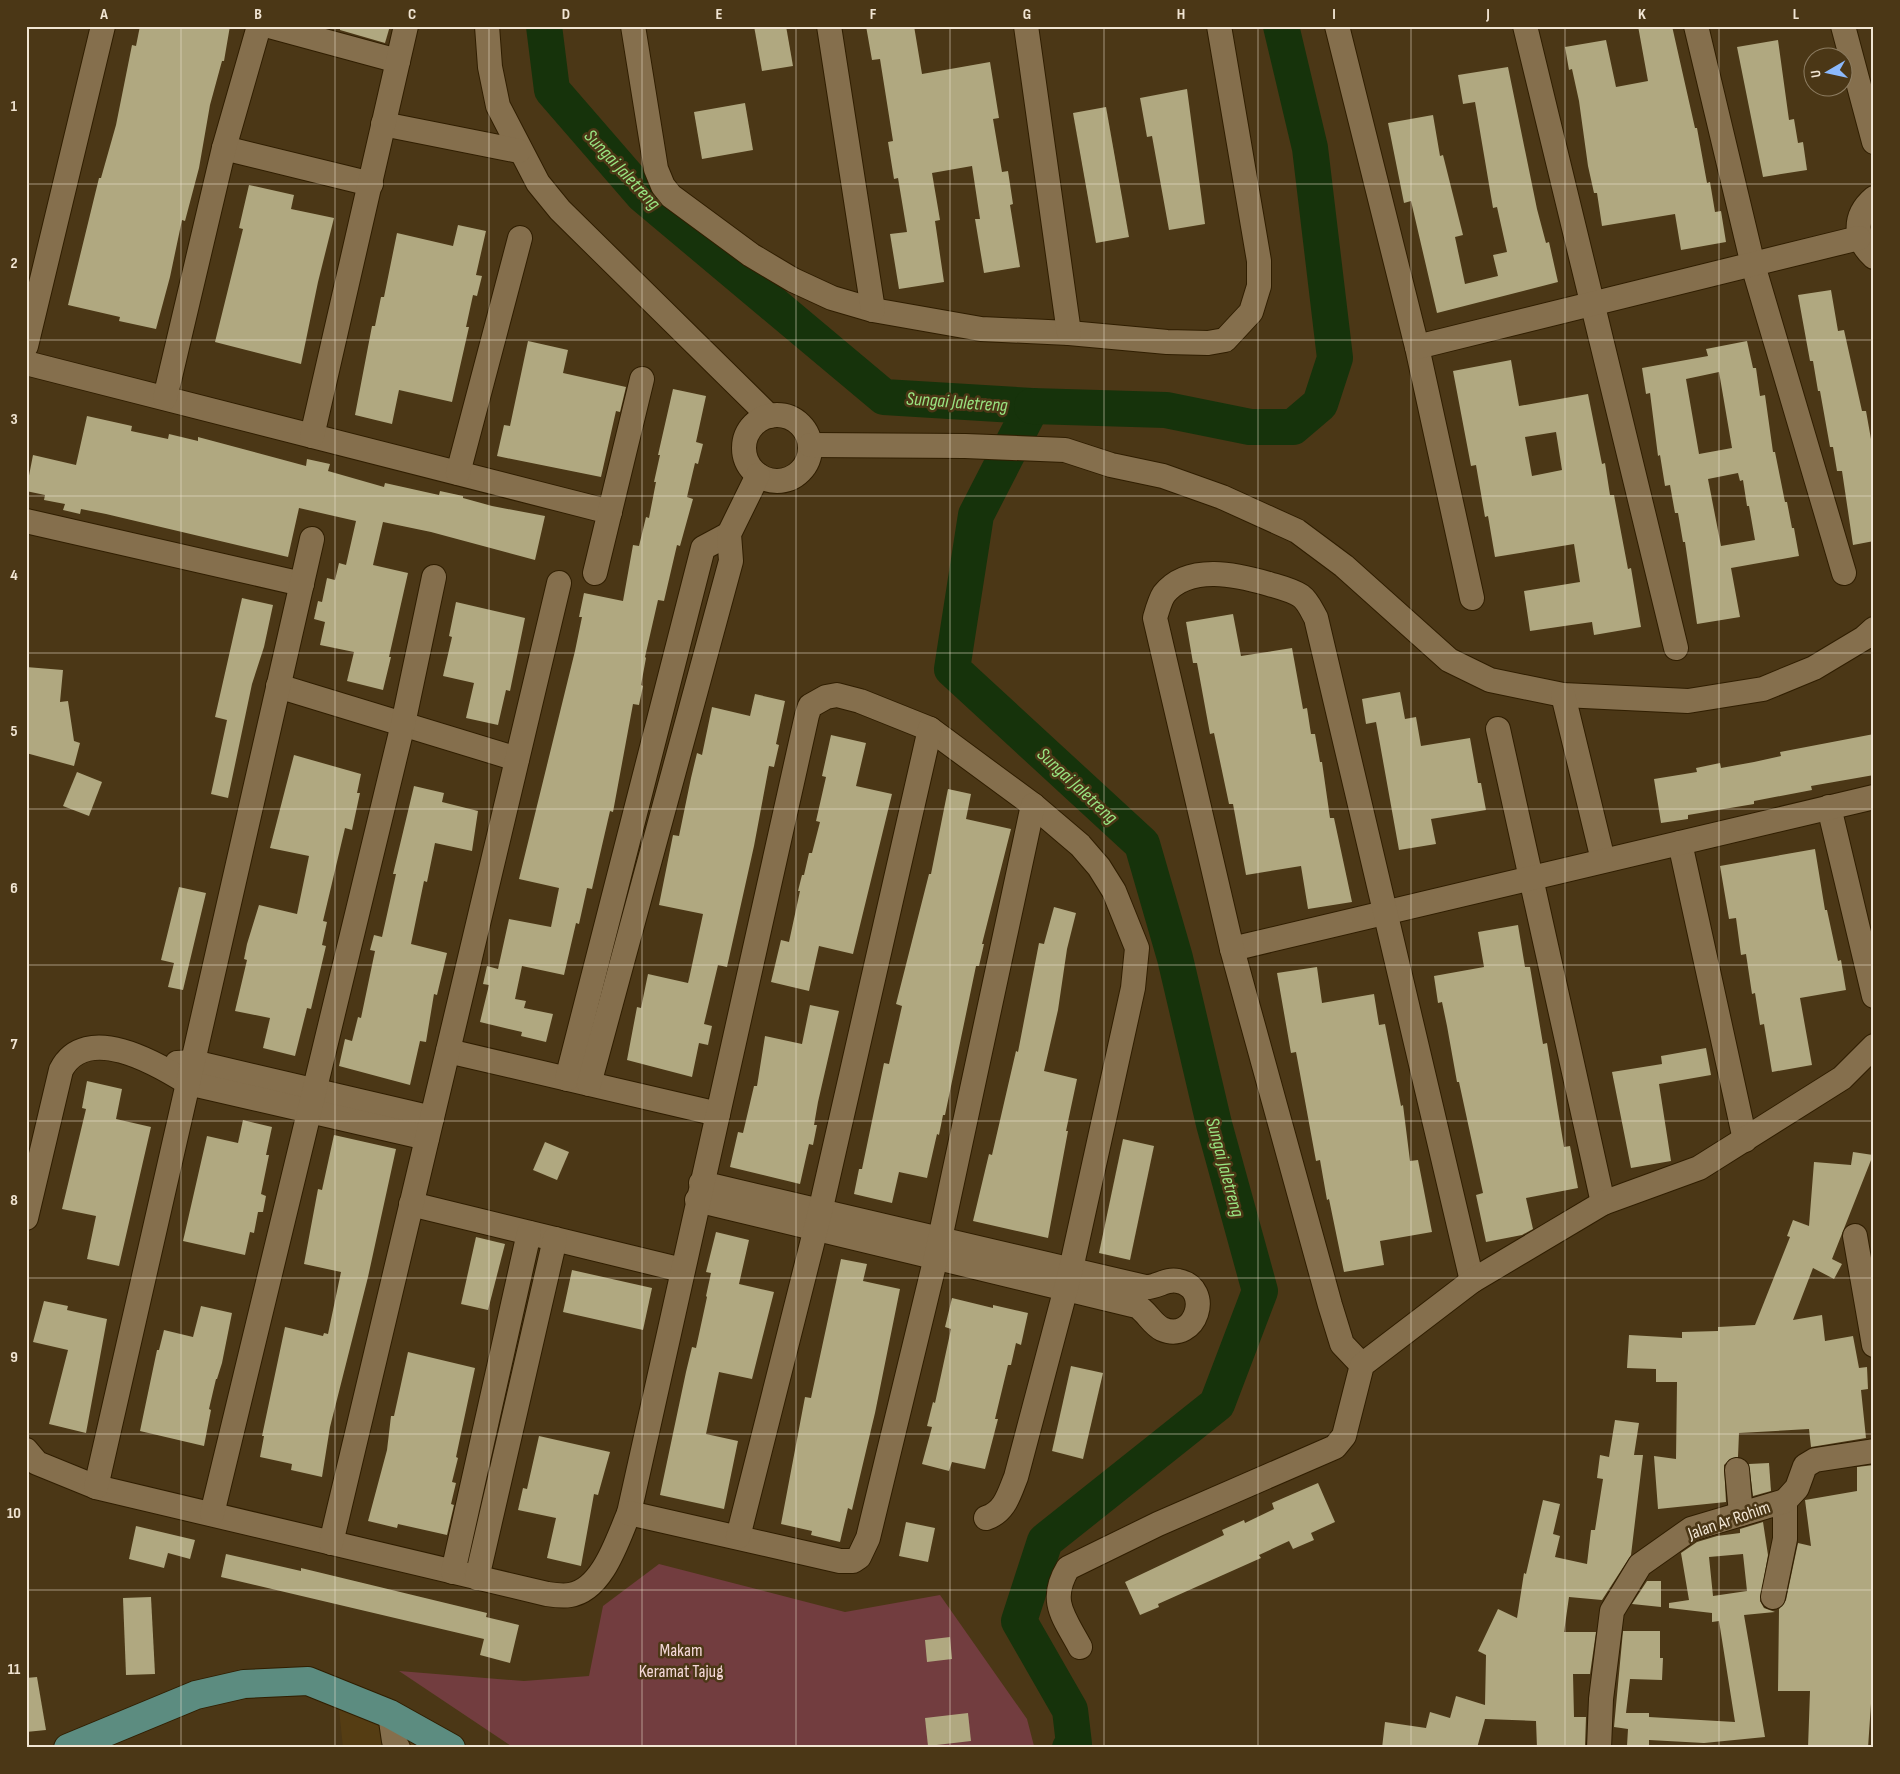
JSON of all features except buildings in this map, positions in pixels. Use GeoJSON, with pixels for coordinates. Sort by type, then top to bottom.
{"type":"FeatureCollection","features":[{"type":"Feature","properties":{"kind":"main road"},"geometry":{"type":"LineString","coordinates":[[68,1748],[196,1695],[244,1684],[308,1682],[390,1714],[451,1748]]}},
{"type":"Feature","properties":{"kind":"street"},"geometry":{"type":"LineString","coordinates":[[26,346],[103,26]]}},
{"type":"Feature","properties":{"kind":"street"},"geometry":{"type":"LineString","coordinates":[[165,398],[224,148],[259,26]]}},
{"type":"Feature","properties":{"kind":"street"},"geometry":{"type":"LineString","coordinates":[[268,26],[398,61]]}},
{"type":"Feature","properties":{"kind":"street"},"geometry":{"type":"LineString","coordinates":[[312,436],[406,26]]}},
{"type":"Feature","properties":{"kind":"street"},"geometry":{"type":"LineString","coordinates":[[487,26],[490,67],[498,106],[519,150],[538,183],[560,210],[769,416]]}},
{"type":"Feature","properties":{"kind":"street"},"geometry":{"type":"LineString","coordinates":[[633,26],[656,169],[663,186],[671,196],[751,255],[793,280],[832,298],[873,310],[981,329],[1069,333],[1167,342],[1208,343],[1225,340],[1251,312],[1259,286],[1259,261],[1219,26]]}},
{"type":"Feature","properties":{"kind":"street"},"geometry":{"type":"LineString","coordinates":[[829,26],[873,310]]}},
{"type":"Feature","properties":{"kind":"street"},"geometry":{"type":"LineString","coordinates":[[1026,26],[1069,333]]}},
{"type":"Feature","properties":{"kind":"street"},"geometry":{"type":"LineString","coordinates":[[1337,26],[1417,347],[1472,598]]}},
{"type":"Feature","properties":{"kind":"street"},"geometry":{"type":"LineString","coordinates":[[1525,26],[1676,648]]}},
{"type":"Feature","properties":{"kind":"street"},"geometry":{"type":"LineString","coordinates":[[1696,26],[1753,264],[1844,572]]}},
{"type":"Feature","properties":{"kind":"street"},"geometry":{"type":"LineString","coordinates":[[1844,26],[1874,142]]}},
{"type":"Feature","properties":{"kind":"street"},"geometry":{"type":"LineString","coordinates":[[383,124],[519,150]]}},
{"type":"Feature","properties":{"kind":"street"},"geometry":{"type":"LineString","coordinates":[[224,148],[371,184]]}},
{"type":"Feature","properties":{"kind":"street"},"geometry":{"type":"LineString","coordinates":[[1874,198],[1860,214],[1858,226],[1859,238],[1865,249],[1874,257]]}},
{"type":"Feature","properties":{"kind":"street"},"geometry":{"type":"LineString","coordinates":[[458,473],[520,238]]}},
{"type":"Feature","properties":{"kind":"street"},"geometry":{"type":"LineString","coordinates":[[1417,347],[1859,238]]}},
{"type":"Feature","properties":{"kind":"street"},"geometry":{"type":"LineString","coordinates":[[26,363],[610,512]]}},
{"type":"Feature","properties":{"kind":"street"},"geometry":{"type":"LineString","coordinates":[[595,573],[642,378]]}},
{"type":"Feature","properties":{"kind":"street"},"geometry":{"type":"LineString","coordinates":[[769,416],[783,416],[796,421],[806,432],[810,446],[806,463],[794,476],[776,481],[758,475],[749,466],[744,453],[745,440],[750,429],[758,421],[769,416]]}},
{"type":"Feature","properties":{"kind":"street"},"geometry":{"type":"LineString","coordinates":[[810,446],[965,446],[1065,450],[1111,464],[1163,476],[1222,497],[1298,531],[1344,566],[1449,660],[1490,680],[1563,695],[1688,701],[1763,689],[1814,668],[1874,629]]}},
{"type":"Feature","properties":{"kind":"street"},"geometry":{"type":"LineString","coordinates":[[578,1082],[731,561],[729,534],[758,475]]}},
{"type":"Feature","properties":{"kind":"street"},"geometry":{"type":"LineString","coordinates":[[26,521],[302,584]]}},
{"type":"Feature","properties":{"kind":"street"},"geometry":{"type":"LineString","coordinates":[[96,1487],[312,538]]}},
{"type":"Feature","properties":{"kind":"street"},"geometry":{"type":"LineString","coordinates":[[1362,1365],[1342,1344],[1232,950],[1155,618],[1164,594],[1176,584],[1191,577],[1221,574],[1254,580],[1301,596],[1316,618],[1472,1281]]}},
{"type":"Feature","properties":{"kind":"street"},"geometry":{"type":"LineString","coordinates":[[212,1514],[403,724],[434,577]]}},
{"type":"Feature","properties":{"kind":"street"},"geometry":{"type":"LineString","coordinates":[[331,1543],[559,583]]}},
{"type":"Feature","properties":{"kind":"street"},"geometry":{"type":"LineString","coordinates":[[278,686],[517,759]]}},
{"type":"Feature","properties":{"kind":"street"},"geometry":{"type":"LineString","coordinates":[[26,1450],[37,1463],[96,1487],[547,1594],[571,1595],[578,1592],[598,1575],[609,1562],[629,1513],[699,1192],[810,706],[818,700],[837,695],[860,701],[930,729],[1033,806],[1080,845],[1100,867],[1114,891],[1136,948],[1133,988],[1068,1278],[1016,1477],[1004,1505],[996,1515],[986,1518]]}},
{"type":"Feature","properties":{"kind":"street"},"geometry":{"type":"LineString","coordinates":[[1563,695],[1603,860]]}},
{"type":"Feature","properties":{"kind":"street"},"geometry":{"type":"LineString","coordinates":[[738,1537],[818,1219],[930,729]]}},
{"type":"Feature","properties":{"kind":"street"},"geometry":{"type":"LineString","coordinates":[[1498,729],[1603,1203]]}},
{"type":"Feature","properties":{"kind":"street"},"geometry":{"type":"LineString","coordinates":[[1232,950],[1386,914],[1530,877],[1874,797]]}},
{"type":"Feature","properties":{"kind":"street"},"geometry":{"type":"LineString","coordinates":[[629,1513],[840,1561],[853,1562],[859,1557],[868,1538],[938,1248],[1033,806]]}},
{"type":"Feature","properties":{"kind":"street"},"geometry":{"type":"LineString","coordinates":[[1830,807],[1874,996]]}},
{"type":"Feature","properties":{"kind":"street"},"geometry":{"type":"LineString","coordinates":[[1680,843],[1745,1140]]}},
{"type":"Feature","properties":{"kind":"street"},"geometry":{"type":"LineString","coordinates":[[1080,1647],[1060,1609],[1057,1595],[1060,1581],[1068,1568],[1158,1524],[1335,1447],[1344,1436],[1362,1365],[1472,1281],[1603,1203],[1699,1168],[1842,1078],[1874,1046]]}},
{"type":"Feature","properties":{"kind":"street"},"geometry":{"type":"LineString","coordinates":[[26,1218],[61,1070],[67,1058],[80,1050],[106,1047],[133,1054],[159,1065],[190,1073],[429,1128]]}},
{"type":"Feature","properties":{"kind":"street"},"geometry":{"type":"LineString","coordinates":[[448,1051],[718,1114]]}},
{"type":"Feature","properties":{"kind":"street"},"geometry":{"type":"LineString","coordinates":[[699,1192],[1068,1278],[1145,1288],[1170,1280],[1177,1280],[1192,1288],[1196,1296],[1198,1309],[1192,1323],[1186,1328],[1172,1332],[1159,1328],[1137,1306],[1068,1278]]}},
{"type":"Feature","properties":{"kind":"street"},"geometry":{"type":"LineString","coordinates":[[411,1204],[682,1270]]}},
{"type":"Feature","properties":{"kind":"street"},"geometry":{"type":"LineString","coordinates":[[453,1572],[529,1233]]}},
{"type":"Feature","properties":{"kind":"street"},"geometry":{"type":"LineString","coordinates":[[1855,1236],[1874,1345]]}},
{"type":"Feature","properties":{"kind":"street"},"geometry":{"type":"LineString","coordinates":[[477,1578],[555,1239]]}},
{"type":"Feature","properties":{"kind":"street","name":"Jalan Ar Rohim"},"geometry":{"type":"LineString","coordinates":[[1599,1748],[1601,1699],[1612,1611],[1640,1565],[1691,1529],[1785,1501],[1797,1488],[1805,1466],[1815,1460],[1874,1451]]}},
{"type":"Feature","properties":{"kind":"street"},"geometry":{"type":"LineString","coordinates":[[1737,1470],[1741,1514]]}},
{"type":"Feature","properties":{"kind":"street"},"geometry":{"type":"LineString","coordinates":[[1773,1598],[1785,1540],[1785,1501]]}},
{"type":"Feature","properties":{"kind":"street"},"geometry":{"type":"LineString","coordinates":[[390,1714],[394,1742],[398,1748]]}},
{"type":"Feature","properties":{"kind":"shaded area"},"geometry":{"type":"Polygon","coordinates":[[[339,1709],[372,1717],[423,1748],[343,1748],[339,1709]]]}},
{"type":"Feature","properties":{"kind":"green space","name":"Makam Keramat Tajug"},"geometry":{"type":"Polygon","coordinates":[[[659,1564],[845,1612],[940,1595],[1027,1719],[1034,1746],[1029,1748],[514,1748],[399,1671],[524,1681],[589,1676],[603,1606],[659,1564]]]}},
{"type":"Feature","properties":{"kind":"waterway","name":"Sungai Jaletreng"},"geometry":{"type":"LineString","coordinates":[[544,26],[552,90],[643,195],[884,397],[1032,406],[976,515],[952,669],[1142,844],[1175,958],[1214,1124],[1260,1291],[1217,1404],[1045,1541],[1019,1621],[1070,1710],[1074,1744],[1070,1748]]}},
{"type":"Feature","properties":{"kind":"waterway"},"geometry":{"type":"LineString","coordinates":[[1032,406],[1166,410],[1250,427],[1293,427],[1320,404],[1335,358],[1310,148],[1281,26]]}}]}
